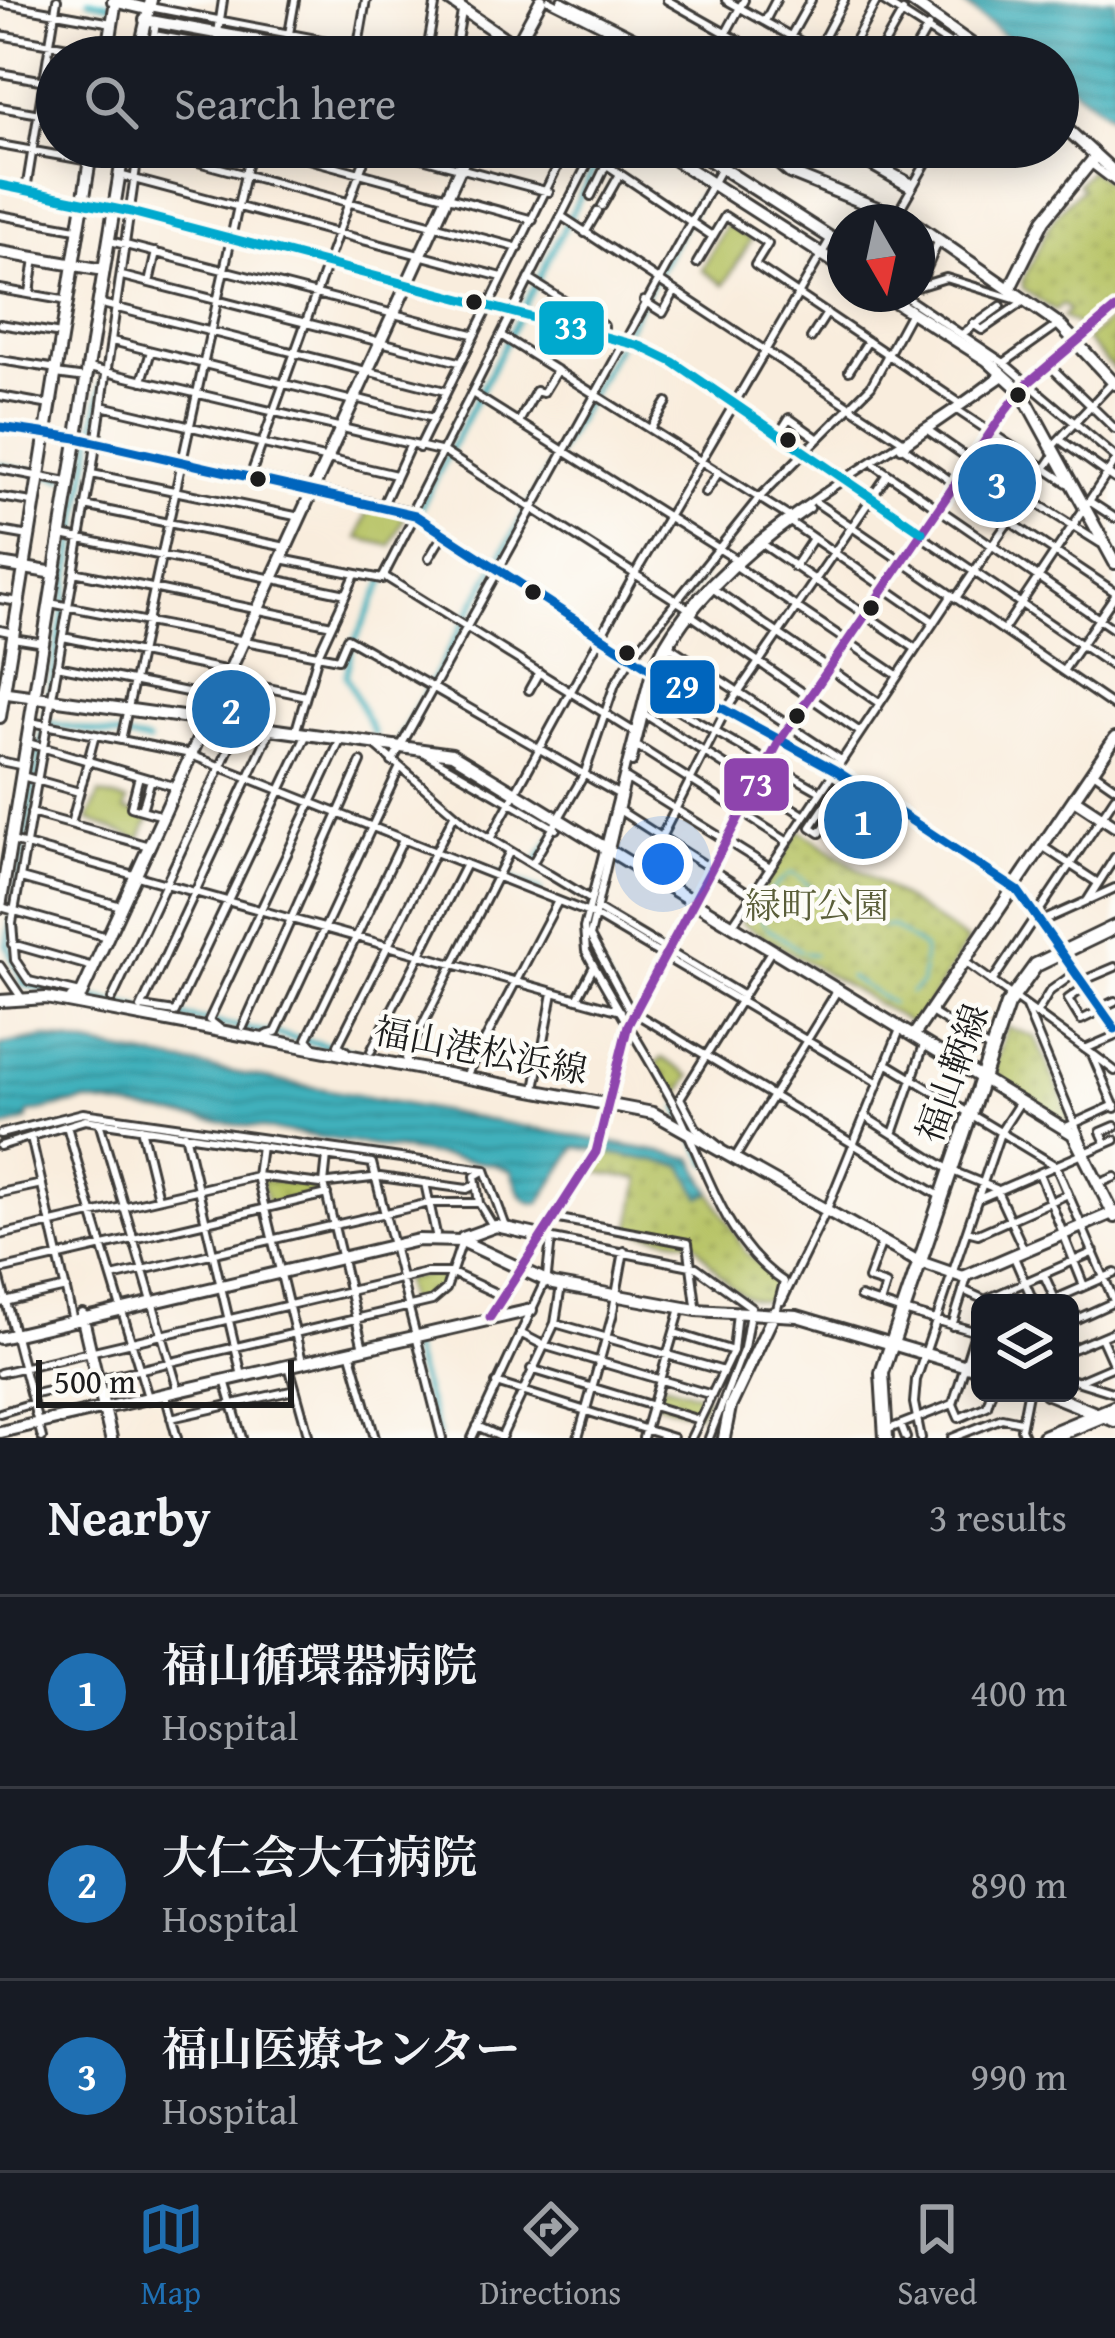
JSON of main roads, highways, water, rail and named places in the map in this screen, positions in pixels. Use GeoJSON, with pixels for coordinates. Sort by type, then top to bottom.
{"type":"FeatureCollection","features":[{"type":"Feature","properties":{"kind":"highway"},"geometry":{"type":"LineString","coordinates":[[1045,1438],[1076,1432],[1111,1416]]}},
{"type":"Feature","properties":{"kind":"main road","name":"福山鞆線"},"geometry":{"type":"LineString","coordinates":[[883,1436],[875,1398],[888,1342],[991,1050],[1027,973],[1060,950],[1115,927]]}},
{"type":"Feature","properties":{"kind":"water"},"geometry":{"type":"Polygon","coordinates":[[[958,0],[1115,0],[1115,120],[1079,92],[1079,36],[1005,36],[958,0]]]}},
{"type":"Feature","properties":{"kind":"water"},"geometry":{"type":"Polygon","coordinates":[[[45,1037],[693,1158],[711,1192],[701,1198],[683,1166],[576,1147],[540,1203],[533,1203],[520,1194],[511,1171],[492,1164],[85,1101],[29,1113],[27,1120],[0,1129],[0,1045],[45,1037]]]}},
{"type":"Feature","properties":{"kind":"waterway"},"geometry":{"type":"LineString","coordinates":[[89,0],[112,5]]}},
{"type":"Feature","properties":{"kind":"waterway"},"geometry":{"type":"LineString","coordinates":[[523,309],[594,168]]}},
{"type":"Feature","properties":{"kind":"waterway"},"geometry":{"type":"LineString","coordinates":[[625,332],[699,197]]}},
{"type":"Feature","properties":{"kind":"waterway"},"geometry":{"type":"LineString","coordinates":[[418,513],[518,319]]}},
{"type":"Feature","properties":{"kind":"waterway"},"geometry":{"type":"LineString","coordinates":[[400,738],[617,346]]}},
{"type":"Feature","properties":{"kind":"waterway"},"geometry":{"type":"LineString","coordinates":[[75,995],[24,984],[7,945],[102,383]]}},
{"type":"Feature","properties":{"kind":"waterway"},"geometry":{"type":"LineString","coordinates":[[0,465],[63,478]]}},
{"type":"Feature","properties":{"kind":"waterway"},"geometry":{"type":"LineString","coordinates":[[681,601],[701,575]]}},
{"type":"Feature","properties":{"kind":"waterway"},"geometry":{"type":"LineString","coordinates":[[355,640],[385,579]]}},
{"type":"Feature","properties":{"kind":"waterway"},"geometry":{"type":"LineString","coordinates":[[353,643],[346,676],[374,734]]}},
{"type":"Feature","properties":{"kind":"waterway"},"geometry":{"type":"LineString","coordinates":[[49,723],[148,742]]}},
{"type":"Feature","properties":{"kind":"waterway"},"geometry":{"type":"LineString","coordinates":[[535,863],[560,826]]}},
{"type":"Feature","properties":{"kind":"waterway"},"geometry":{"type":"LineString","coordinates":[[497,873],[541,891]]}},
{"type":"Feature","properties":{"kind":"waterway"},"geometry":{"type":"LineString","coordinates":[[791,873],[797,876]]}},
{"type":"Feature","properties":{"kind":"waterway"},"geometry":{"type":"LineString","coordinates":[[800,878],[813,890]]}},
{"type":"Feature","properties":{"kind":"waterway"},"geometry":{"type":"LineString","coordinates":[[764,925],[760,915],[770,892],[783,879]]}},
{"type":"Feature","properties":{"kind":"waterway"},"geometry":{"type":"LineString","coordinates":[[817,892],[825,898]]}},
{"type":"Feature","properties":{"kind":"waterway"},"geometry":{"type":"LineString","coordinates":[[828,900],[843,905]]}},
{"type":"Feature","properties":{"kind":"waterway"},"geometry":{"type":"LineString","coordinates":[[883,927],[893,926],[907,937]]}},
{"type":"Feature","properties":{"kind":"waterway"},"geometry":{"type":"LineString","coordinates":[[767,928],[801,951]]}},
{"type":"Feature","properties":{"kind":"waterway"},"geometry":{"type":"LineString","coordinates":[[910,939],[924,948],[923,965]]}},
{"type":"Feature","properties":{"kind":"waterway"},"geometry":{"type":"LineString","coordinates":[[587,946],[631,1023]]}},
{"type":"Feature","properties":{"kind":"waterway"},"geometry":{"type":"LineString","coordinates":[[805,953],[814,955]]}},
{"type":"Feature","properties":{"kind":"waterway"},"geometry":{"type":"LineString","coordinates":[[911,993],[922,983],[923,969]]}},
{"type":"Feature","properties":{"kind":"waterway"},"geometry":{"type":"LineString","coordinates":[[849,977],[892,1003]]}},
{"type":"Feature","properties":{"kind":"waterway"},"geometry":{"type":"LineString","coordinates":[[83,996],[140,1008]]}},
{"type":"Feature","properties":{"kind":"waterway"},"geometry":{"type":"LineString","coordinates":[[169,1014],[207,1021]]}},
{"type":"Feature","properties":{"kind":"waterway"},"geometry":{"type":"LineString","coordinates":[[212,1022],[269,1033]]}},
{"type":"Feature","properties":{"kind":"waterway"},"geometry":{"type":"LineString","coordinates":[[277,1034],[360,1053]]}},
{"type":"Feature","properties":{"kind":"waterway"},"geometry":{"type":"LineString","coordinates":[[679,1108],[708,1163]]}},
{"type":"Feature","properties":{"kind":"waterway"},"geometry":{"type":"LineString","coordinates":[[726,1373],[739,1349],[740,1328]]}},
{"type":"Feature","properties":{"kind":"waterway"},"geometry":{"type":"LineString","coordinates":[[409,1341],[438,1435]]}},
{"type":"Feature","properties":{"kind":"waterway"},"geometry":{"type":"LineString","coordinates":[[703,1438],[720,1391]]}},
{"type":"Feature","properties":{"kind":"place","name":"福山医療センター"},"geometry":{"type":"Point","coordinates":[997,483]}},
{"type":"Feature","properties":{"kind":"place","name":"大仁会大石病院"},"geometry":{"type":"Point","coordinates":[231,709]}},
{"type":"Feature","properties":{"kind":"place","name":"福山循環器病院"},"geometry":{"type":"Point","coordinates":[863,820]}},
{"type":"Feature","properties":{"kind":"park label","name":"緑町公園"},"geometry":{"type":"Point","coordinates":[817,905]}}]}
